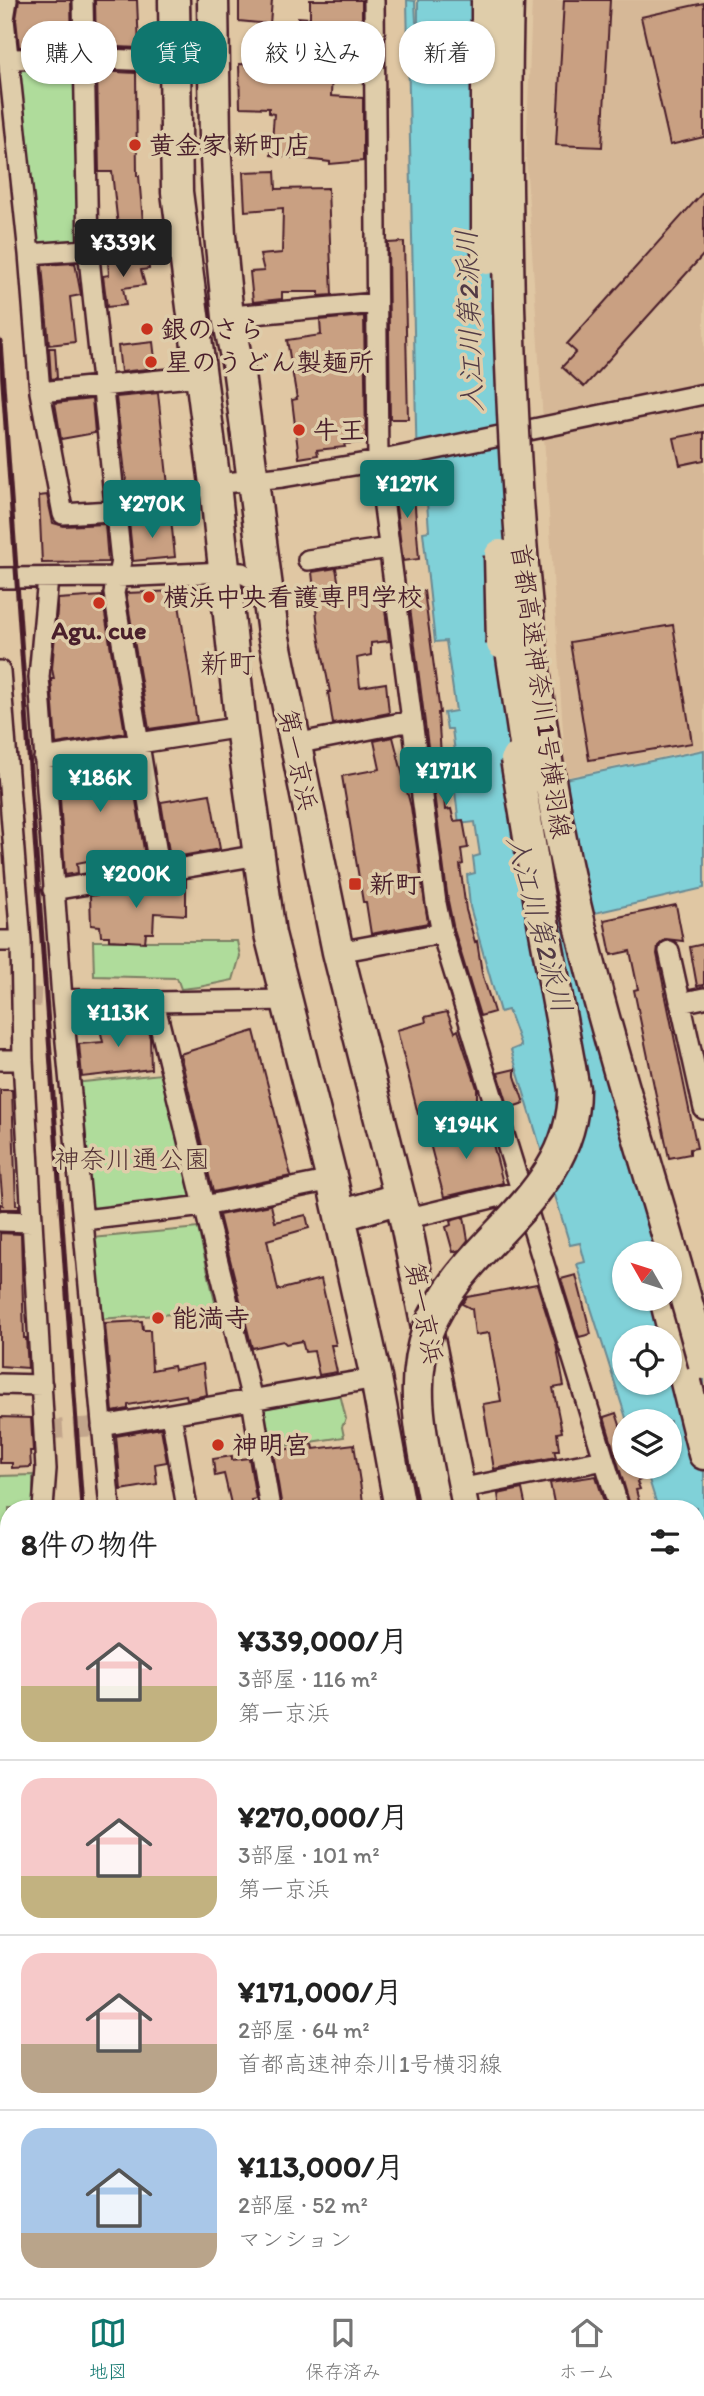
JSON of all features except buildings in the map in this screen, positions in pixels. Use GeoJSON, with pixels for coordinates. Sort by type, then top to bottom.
{"type":"FeatureCollection","features":[{"type":"Feature","properties":{"kind":"highway","name":"第一京浜"},"geometry":{"type":"LineString","coordinates":[[174,0],[174,21]]}},
{"type":"Feature","properties":{"kind":"highway","name":"第一京浜"},"geometry":{"type":"LineString","coordinates":[[213,0],[216,194],[228,317],[238,368],[273,633],[338,952],[402,1209],[461,1499]]}},
{"type":"Feature","properties":{"kind":"highway","name":"首都高速神奈川1号横羽線"},"geometry":{"type":"LineString","coordinates":[[487,0],[487,266],[493,457],[500,555],[522,731],[556,912],[602,1086],[647,1241]]}},
{"type":"Feature","properties":{"kind":"highway","name":"首都高速神奈川1号横羽線"},"geometry":{"type":"LineString","coordinates":[[508,0],[508,265],[515,479],[527,615],[542,729],[576,909],[622,1081],[704,1364]]}},
{"type":"Feature","properties":{"kind":"highway","name":"第一京浜"},"geometry":{"type":"LineString","coordinates":[[174,84],[175,152],[183,243],[215,484],[240,727],[270,934],[332,1180],[376,1378],[399,1500]]}},
{"type":"Feature","properties":{"kind":"highway"},"geometry":{"type":"LineString","coordinates":[[434,1500],[418,1396],[418,1374],[428,1331],[445,1297],[459,1278],[536,1192],[553,1169],[574,1113],[570,1064],[510,726],[503,664],[500,555]]}},
{"type":"Feature","properties":{"kind":"highway"},"geometry":{"type":"LineString","coordinates":[[340,1216],[402,1209]]}},
{"type":"Feature","properties":{"kind":"highway"},"geometry":{"type":"LineString","coordinates":[[667,1311],[704,1454]]}},
{"type":"Feature","properties":{"kind":"street"},"geometry":{"type":"LineString","coordinates":[[7,0],[4,19],[29,254],[40,392],[64,514],[173,508]]}},
{"type":"Feature","properties":{"kind":"street"},"geometry":{"type":"LineString","coordinates":[[83,0],[83,21]]}},
{"type":"Feature","properties":{"kind":"street"},"geometry":{"type":"LineString","coordinates":[[374,0],[378,461],[436,903],[442,933],[616,1500]]}},
{"type":"Feature","properties":{"kind":"street"},"geometry":{"type":"LineString","coordinates":[[8,59],[21,59]]}},
{"type":"Feature","properties":{"kind":"street"},"geometry":{"type":"LineString","coordinates":[[85,84],[88,248],[121,561],[114,593],[160,872]]}},
{"type":"Feature","properties":{"kind":"street"},"geometry":{"type":"LineString","coordinates":[[29,254],[183,243]]}},
{"type":"Feature","properties":{"kind":"street"},"geometry":{"type":"LineString","coordinates":[[243,315],[376,303]]}},
{"type":"Feature","properties":{"kind":"street"},"geometry":{"type":"LineString","coordinates":[[40,392],[201,376]]}},
{"type":"Feature","properties":{"kind":"street"},"geometry":{"type":"LineString","coordinates":[[215,484],[378,461],[704,394]]}},
{"type":"Feature","properties":{"kind":"street"},"geometry":{"type":"LineString","coordinates":[[308,560],[389,548]]}},
{"type":"Feature","properties":{"kind":"street"},"geometry":{"type":"LineString","coordinates":[[0,578],[117,577],[224,572],[242,573],[266,586]]}},
{"type":"Feature","properties":{"kind":"street"},"geometry":{"type":"LineString","coordinates":[[48,578],[39,677],[44,758],[62,999],[109,1500]]}},
{"type":"Feature","properties":{"kind":"street"},"geometry":{"type":"LineString","coordinates":[[1,678],[8,869],[21,941],[23,1060],[46,1469],[44,1500]]}},
{"type":"Feature","properties":{"kind":"street"},"geometry":{"type":"LineString","coordinates":[[295,744],[411,721]]}},
{"type":"Feature","properties":{"kind":"street"},"geometry":{"type":"LineString","coordinates":[[44,758],[240,727]]}},
{"type":"Feature","properties":{"kind":"street"},"geometry":{"type":"LineString","coordinates":[[53,890],[259,855]]}},
{"type":"Feature","properties":{"kind":"street"},"geometry":{"type":"LineString","coordinates":[[338,952],[442,933]]}},
{"type":"Feature","properties":{"kind":"street"},"geometry":{"type":"LineString","coordinates":[[0,941],[21,941]]}},
{"type":"Feature","properties":{"kind":"street"},"geometry":{"type":"LineString","coordinates":[[669,951],[704,1109]]}},
{"type":"Feature","properties":{"kind":"street"},"geometry":{"type":"LineString","coordinates":[[680,1003],[704,998]]}},
{"type":"Feature","properties":{"kind":"street"},"geometry":{"type":"LineString","coordinates":[[62,999],[154,1002],[288,1000]]}},
{"type":"Feature","properties":{"kind":"street"},"geometry":{"type":"LineString","coordinates":[[154,1002],[252,1400],[269,1500]]}},
{"type":"Feature","properties":{"kind":"street"},"geometry":{"type":"LineString","coordinates":[[0,1059],[23,1060]]}},
{"type":"Feature","properties":{"kind":"street"},"geometry":{"type":"LineString","coordinates":[[84,1220],[204,1206],[332,1180]]}},
{"type":"Feature","properties":{"kind":"street"},"geometry":{"type":"LineString","coordinates":[[402,1209],[522,1191]]}},
{"type":"Feature","properties":{"kind":"street"},"geometry":{"type":"LineString","coordinates":[[0,1221],[32,1222]]}},
{"type":"Feature","properties":{"kind":"street"},"geometry":{"type":"LineString","coordinates":[[102,1426],[376,1378]]}},
{"type":"Feature","properties":{"kind":"street"},"geometry":{"type":"LineString","coordinates":[[0,1384],[42,1385]]}},
{"type":"Feature","properties":{"kind":"street"},"geometry":{"type":"LineString","coordinates":[[171,1414],[186,1500]]}},
{"type":"Feature","properties":{"kind":"street"},"geometry":{"type":"LineString","coordinates":[[461,1499],[604,1460]]}},
{"type":"Feature","properties":{"kind":"shaded area"},"geometry":{"type":"Polygon","coordinates":[[[532,0],[704,0],[704,748],[566,777],[526,158],[532,0]]]}},
{"type":"Feature","properties":{"kind":"green space"},"geometry":{"type":"Polygon","coordinates":[[[18,69],[21,69],[21,84],[79,84],[82,244],[35,248],[18,69]]]}},
{"type":"Feature","properties":{"kind":"green space"},"geometry":{"type":"Polygon","coordinates":[[[93,941],[237,941],[240,956],[233,980],[181,989],[177,978],[94,976],[93,941]]]}},
{"type":"Feature","properties":{"kind":"green space","name":"神奈川通公園"},"geometry":{"type":"Polygon","coordinates":[[[161,1074],[194,1202],[96,1213],[89,1208],[74,1083],[161,1074]]]}},
{"type":"Feature","properties":{"kind":"green space"},"geometry":{"type":"Polygon","coordinates":[[[198,1228],[217,1311],[99,1319],[92,1238],[198,1228]]]}},
{"type":"Feature","properties":{"kind":"green space"},"geometry":{"type":"Polygon","coordinates":[[[340,1394],[346,1419],[342,1427],[344,1437],[269,1448],[262,1409],[340,1394]]]}},
{"type":"Feature","properties":{"kind":"green space"},"geometry":{"type":"Polygon","coordinates":[[[33,1475],[33,1500],[0,1500],[0,1476],[33,1475]]]}},
{"type":"Feature","properties":{"kind":"water"},"geometry":{"type":"Polygon","coordinates":[[[407,0],[415,1],[416,21],[407,21],[407,0]]]}},
{"type":"Feature","properties":{"kind":"water","name":"入江川第2派川"},"geometry":{"type":"Polygon","coordinates":[[[418,0],[517,0],[522,418],[553,709],[565,779],[704,750],[704,888],[586,915],[704,1302],[704,1500],[655,1500],[649,1479],[682,1479],[682,1409],[623,1409],[619,1395],[682,1395],[682,1325],[612,1325],[612,1374],[577,1264],[585,1262],[580,1243],[570,1245],[511,1050],[521,1046],[508,1010],[500,1012],[470,907],[467,875],[475,873],[473,857],[480,855],[475,822],[459,824],[455,791],[459,783],[452,729],[447,729],[444,713],[456,711],[446,641],[435,642],[423,532],[429,531],[425,474],[417,473],[409,84],[495,84],[495,21],[418,21],[418,0]]]}},
{"type":"Feature","properties":{"kind":"tunnel"},"geometry":{"type":"LineString","coordinates":[[22,996],[62,999]]}},
{"type":"Feature","properties":{"kind":"tunnel"},"geometry":{"type":"LineString","coordinates":[[44,1430],[102,1426]]}},
{"type":"Feature","properties":{"kind":"railway"},"geometry":{"type":"LineString","coordinates":[[0,341],[81,1500]]}},
{"type":"Feature","properties":{"kind":"place","name":"黄金家 新町店"},"geometry":{"type":"Point","coordinates":[135,145]}},
{"type":"Feature","properties":{"kind":"place","name":"銀のさら"},"geometry":{"type":"Point","coordinates":[147,329]}},
{"type":"Feature","properties":{"kind":"place","name":"星のうどん製麺所"},"geometry":{"type":"Point","coordinates":[151,362]}},
{"type":"Feature","properties":{"kind":"place","name":"牛王"},"geometry":{"type":"Point","coordinates":[299,430]}},
{"type":"Feature","properties":{"kind":"place","name":"横浜中央看護専門学校"},"geometry":{"type":"Point","coordinates":[149,597]}},
{"type":"Feature","properties":{"kind":"place","name":"Agu. cue"},"geometry":{"type":"Point","coordinates":[99,603]}},
{"type":"Feature","properties":{"kind":"place","name":"新町"},"geometry":{"type":"Point","coordinates":[355,884]}},
{"type":"Feature","properties":{"kind":"place","name":"能満寺"},"geometry":{"type":"Point","coordinates":[158,1318]}},
{"type":"Feature","properties":{"kind":"place","name":"神明宮"},"geometry":{"type":"Point","coordinates":[218,1445]}},
{"type":"Feature","properties":{"kind":"district","name":"新町"},"geometry":{"type":"Point","coordinates":[228,663]}}]}
